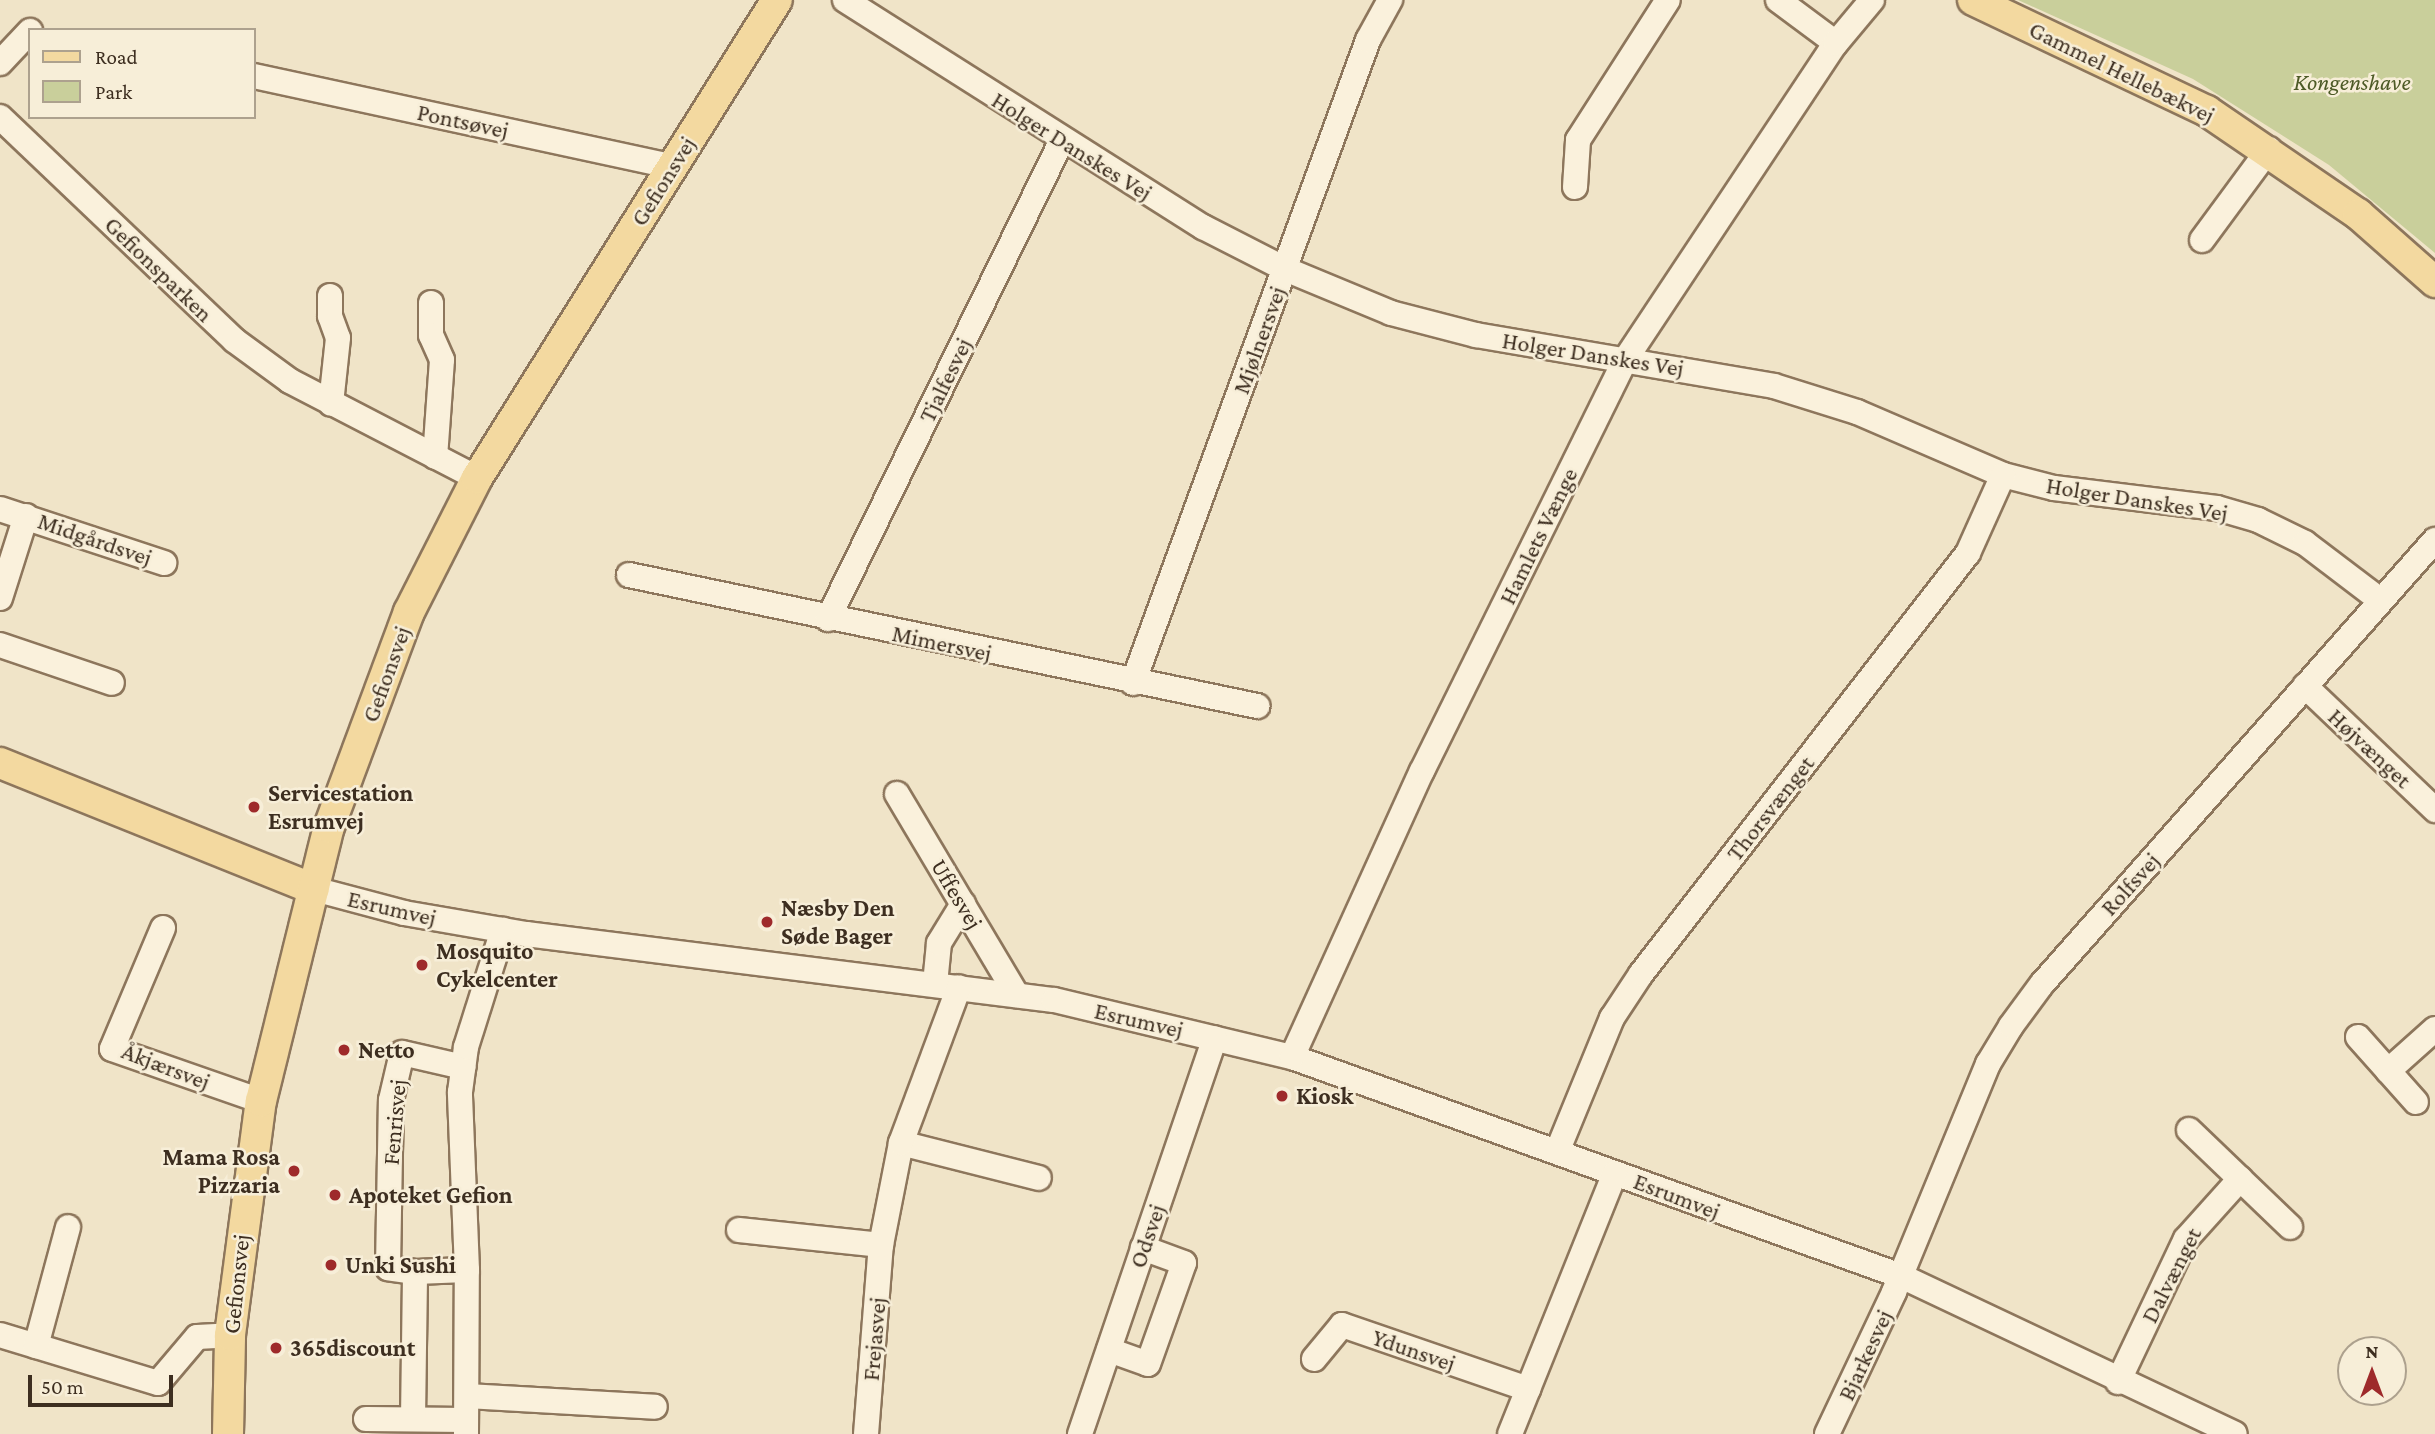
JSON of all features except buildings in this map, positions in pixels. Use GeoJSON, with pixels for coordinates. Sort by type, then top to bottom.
{"type":"FeatureCollection","features":[{"type":"Feature","properties":{"kind":"main road","name":"Gammel Hellebækvej"},"geometry":{"type":"LineString","coordinates":[[1973,0],[2207,111],[2269,149],[2358,214],[2435,282]]}},
{"type":"Feature","properties":{"kind":"main road","name":"Gefionsvej"},"geometry":{"type":"LineString","coordinates":[[228,1434],[230,1335],[261,1101],[329,827],[409,612],[477,478],[672,166],[769,3]]}},
{"type":"Feature","properties":{"kind":"main road","name":"Esrumvej"},"geometry":{"type":"LineString","coordinates":[[0,764],[314,889]]}},
{"type":"Feature","properties":{"kind":"street","name":"Holger Danskes Vej"},"geometry":{"type":"LineString","coordinates":[[845,0],[1062,141],[1203,227],[1284,270],[1391,313],[1476,335],[1729,375],[1816,397],[2003,475],[2053,488],[2217,508],[2258,520],[2305,542],[2380,600]]}},
{"type":"Feature","properties":{"kind":"street","name":"Mjølnersvej"},"geometry":{"type":"LineString","coordinates":[[1133,683],[1368,40],[1390,0]]}},
{"type":"Feature","properties":{"kind":"street"},"geometry":{"type":"LineString","coordinates":[[1575,187],[1578,139],[1668,0]]}},
{"type":"Feature","properties":{"kind":"street"},"geometry":{"type":"LineString","coordinates":[[1778,0],[1836,43]]}},
{"type":"Feature","properties":{"kind":"street","name":"Hamlets Vænge"},"geometry":{"type":"LineString","coordinates":[[1292,1057],[1422,771],[1625,360],[1836,43],[1872,0]]}},
{"type":"Feature","properties":{"kind":"street"},"geometry":{"type":"LineString","coordinates":[[0,63],[28,33]]}},
{"type":"Feature","properties":{"kind":"street","name":"Pontsøvej"},"geometry":{"type":"LineString","coordinates":[[256,76],[672,166]]}},
{"type":"Feature","properties":{"kind":"street","name":"Gefionsparken"},"geometry":{"type":"LineString","coordinates":[[0,117],[234,340],[290,381],[477,478]]}},
{"type":"Feature","properties":{"kind":"street","name":"Tjalfesvej"},"geometry":{"type":"LineString","coordinates":[[828,619],[1062,141]]}},
{"type":"Feature","properties":{"kind":"street"},"geometry":{"type":"LineString","coordinates":[[2202,240],[2269,149]]}},
{"type":"Feature","properties":{"kind":"street"},"geometry":{"type":"LineString","coordinates":[[330,296],[330,316],[338,338],[331,404]]}},
{"type":"Feature","properties":{"kind":"street"},"geometry":{"type":"LineString","coordinates":[[431,303],[431,335],[442,360],[435,457]]}},
{"type":"Feature","properties":{"kind":"street","name":"Thorsvænget"},"geometry":{"type":"LineString","coordinates":[[1557,1152],[1612,1018],[1641,974],[1968,553],[2003,475]]}},
{"type":"Feature","properties":{"kind":"street","name":"Midgårdsvej"},"geometry":{"type":"LineString","coordinates":[[0,509],[164,563]]}},
{"type":"Feature","properties":{"kind":"street","name":"Midgårdsvej"},"geometry":{"type":"LineString","coordinates":[[0,598],[26,516]]}},
{"type":"Feature","properties":{"kind":"street","name":"Rolfsvej"},"geometry":{"type":"LineString","coordinates":[[1901,1276],[1988,1064],[2011,1026],[2051,974],[2435,540]]}},
{"type":"Feature","properties":{"kind":"street","name":"Mimersvej"},"geometry":{"type":"LineString","coordinates":[[629,575],[1133,683],[1257,706]]}},
{"type":"Feature","properties":{"kind":"street"},"geometry":{"type":"LineString","coordinates":[[0,645],[113,683]]}},
{"type":"Feature","properties":{"kind":"street","name":"Højvænget"},"geometry":{"type":"LineString","coordinates":[[2305,686],[2435,810]]}},
{"type":"Feature","properties":{"kind":"street","name":"Uffesvej"},"geometry":{"type":"LineString","coordinates":[[897,794],[1017,995]]}},
{"type":"Feature","properties":{"kind":"street","name":"Esrumvej"},"geometry":{"type":"LineString","coordinates":[[314,889],[404,913],[503,930],[1017,995],[1292,1057],[1901,1276],[2118,1382],[2235,1434]]}},
{"type":"Feature","properties":{"kind":"street","name":"Frejasvej"},"geometry":{"type":"LineString","coordinates":[[866,1434],[881,1245],[901,1143],[947,985],[939,943],[963,904]]}},
{"type":"Feature","properties":{"kind":"street","name":"Åkjærsvej"},"geometry":{"type":"LineString","coordinates":[[163,928],[112,1049],[261,1101]]}},
{"type":"Feature","properties":{"kind":"street"},"geometry":{"type":"LineString","coordinates":[[466,1416],[467,1270],[460,1145],[463,1067],[503,930]]}},
{"type":"Feature","properties":{"kind":"street"},"geometry":{"type":"LineString","coordinates":[[2388,1071],[2435,1029]]}},
{"type":"Feature","properties":{"kind":"street"},"geometry":{"type":"LineString","coordinates":[[2358,1037],[2416,1102]]}},
{"type":"Feature","properties":{"kind":"street","name":"Odsvej"},"geometry":{"type":"LineString","coordinates":[[1080,1434],[1214,1038]]}},
{"type":"Feature","properties":{"kind":"street","name":"Fenrisvej"},"geometry":{"type":"LineString","coordinates":[[463,1067],[402,1053],[391,1100],[388,1268],[415,1272],[467,1270]]}},
{"type":"Feature","properties":{"kind":"street"},"geometry":{"type":"LineString","coordinates":[[2189,1130],[2290,1227]]}},
{"type":"Feature","properties":{"kind":"street"},"geometry":{"type":"LineString","coordinates":[[901,1143],[1039,1178]]}},
{"type":"Feature","properties":{"kind":"street"},"geometry":{"type":"LineString","coordinates":[[1510,1434],[1615,1173]]}},
{"type":"Feature","properties":{"kind":"street","name":"Dalvænget"},"geometry":{"type":"LineString","coordinates":[[2118,1382],[2186,1238],[2240,1179]]}},
{"type":"Feature","properties":{"kind":"street"},"geometry":{"type":"LineString","coordinates":[[36,1346],[68,1227]]}},
{"type":"Feature","properties":{"kind":"street"},"geometry":{"type":"LineString","coordinates":[[739,1230],[881,1245]]}},
{"type":"Feature","properties":{"kind":"street"},"geometry":{"type":"LineString","coordinates":[[1109,1350],[1147,1364],[1181,1273],[1184,1263],[1143,1248]]}},
{"type":"Feature","properties":{"kind":"street"},"geometry":{"type":"LineString","coordinates":[[413,1419],[415,1272]]}},
{"type":"Feature","properties":{"kind":"street","name":"Bjarkesvej"},"geometry":{"type":"LineString","coordinates":[[1827,1434],[1901,1276]]}},
{"type":"Feature","properties":{"kind":"street","name":"Ydunsvej"},"geometry":{"type":"LineString","coordinates":[[1314,1359],[1342,1325],[1528,1389]]}},
{"type":"Feature","properties":{"kind":"street"},"geometry":{"type":"LineString","coordinates":[[0,1335],[158,1383],[197,1337],[230,1335]]}},
{"type":"Feature","properties":{"kind":"street"},"geometry":{"type":"LineString","coordinates":[[366,1419],[655,1407]]}},
{"type":"Feature","properties":{"kind":"green space","name":"Kongenshave"},"geometry":{"type":"Polygon","coordinates":[[[2018,0],[2435,0],[2435,253],[2329,165],[2193,79],[2018,0]]]}},
{"type":"Feature","properties":{"kind":"place","name":"Servicestation Esrumvej"},"geometry":{"type":"Point","coordinates":[254,807]}},
{"type":"Feature","properties":{"kind":"place","name":"Næsby Den Søde Bager"},"geometry":{"type":"Point","coordinates":[767,922]}},
{"type":"Feature","properties":{"kind":"place","name":"Mosquito Cykelcenter"},"geometry":{"type":"Point","coordinates":[422,965]}},
{"type":"Feature","properties":{"kind":"place","name":"Netto"},"geometry":{"type":"Point","coordinates":[344,1050]}},
{"type":"Feature","properties":{"kind":"place","name":"Kiosk"},"geometry":{"type":"Point","coordinates":[1282,1096]}},
{"type":"Feature","properties":{"kind":"place","name":"Mama Rosa Pizzaria"},"geometry":{"type":"Point","coordinates":[294,1171]}},
{"type":"Feature","properties":{"kind":"place","name":"Apoteket Gefion"},"geometry":{"type":"Point","coordinates":[335,1195]}},
{"type":"Feature","properties":{"kind":"place","name":"Unki Sushi"},"geometry":{"type":"Point","coordinates":[331,1265]}},
{"type":"Feature","properties":{"kind":"place","name":"365discount"},"geometry":{"type":"Point","coordinates":[276,1348]}}]}
